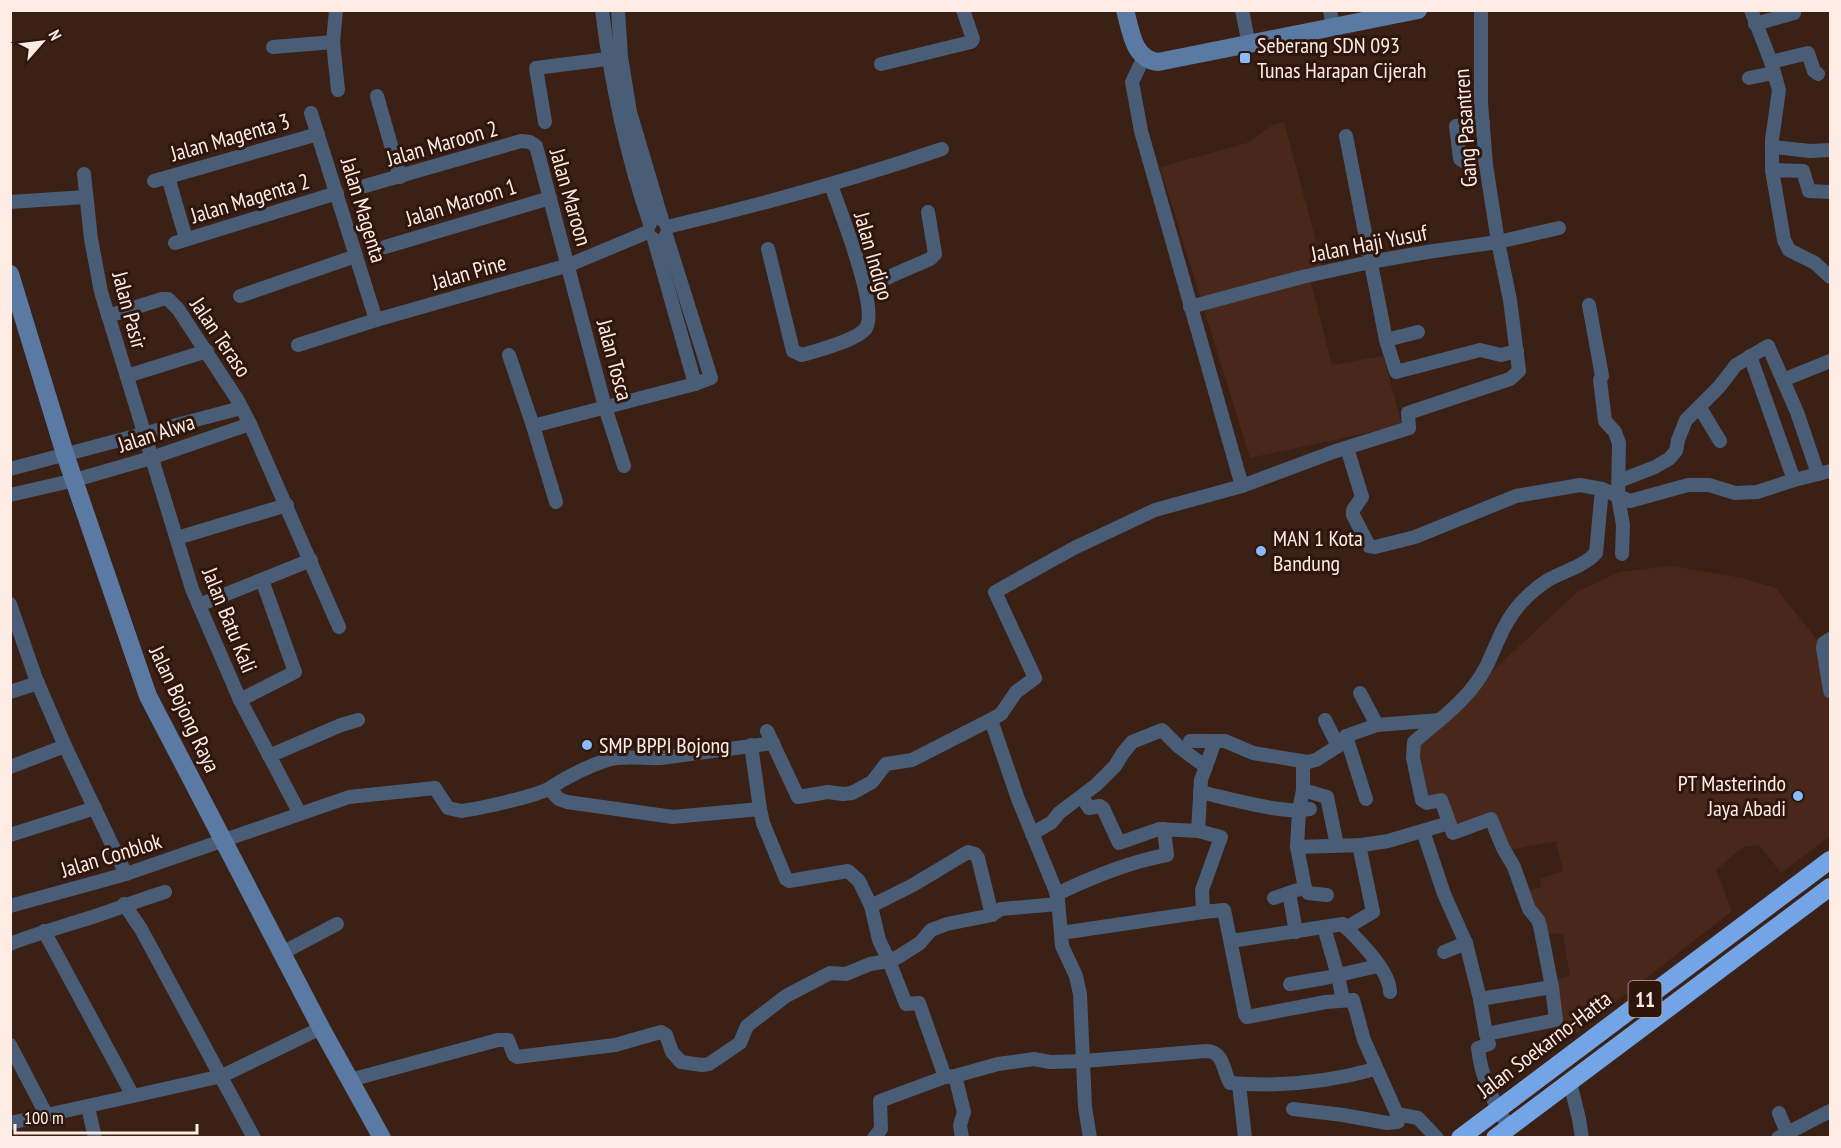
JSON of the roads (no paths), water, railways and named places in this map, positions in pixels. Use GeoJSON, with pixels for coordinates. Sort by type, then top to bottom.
{"type":"FeatureCollection","features":[{"type":"Feature","properties":{"kind":"highway","name":"Jalan Soekarno-Hatta"},"geometry":{"type":"LineString","coordinates":[[1460,1137],[1830,860]]}},
{"type":"Feature","properties":{"kind":"highway","name":"Jalan Soekarno-Hatta"},"geometry":{"type":"LineString","coordinates":[[1502,1132],[1830,887]]}},
{"type":"Feature","properties":{"kind":"street"},"geometry":{"type":"LineString","coordinates":[[336,10],[333,42],[338,90]]}},
{"type":"Feature","properties":{"kind":"street"},"geometry":{"type":"LineString","coordinates":[[602,10],[614,58]]}},
{"type":"Feature","properties":{"kind":"street"},"geometry":{"type":"LineString","coordinates":[[533,426],[711,378],[618,113],[614,58],[618,10]]}},
{"type":"Feature","properties":{"kind":"street"},"geometry":{"type":"LineString","coordinates":[[881,64],[971,42],[973,40],[963,10]]}},
{"type":"Feature","properties":{"kind":"street"},"geometry":{"type":"LineString","coordinates":[[1125,10],[1134,44],[1144,57],[1158,62],[1249,45],[1332,19],[1418,10]]}},
{"type":"Feature","properties":{"kind":"street"},"geometry":{"type":"LineString","coordinates":[[1242,10],[1249,45]]}},
{"type":"Feature","properties":{"kind":"street","name":"Gang Pasantren"},"geometry":{"type":"LineString","coordinates":[[1347,448],[1409,428],[1408,414],[1510,379],[1520,369],[1485,158],[1480,74],[1481,10]]}},
{"type":"Feature","properties":{"kind":"street"},"geometry":{"type":"LineString","coordinates":[[1794,13],[1753,17],[1772,68],[1779,96],[1772,170],[1782,233],[1789,250],[1815,263],[1830,277]]}},
{"type":"Feature","properties":{"kind":"street"},"geometry":{"type":"LineString","coordinates":[[273,47],[333,42]]}},
{"type":"Feature","properties":{"kind":"street"},"geometry":{"type":"LineString","coordinates":[[1749,78],[1809,53],[1814,71],[1818,74]]}},
{"type":"Feature","properties":{"kind":"street"},"geometry":{"type":"LineString","coordinates":[[1144,57],[1134,76],[1132,88],[1141,131],[1242,486]]}},
{"type":"Feature","properties":{"kind":"street"},"geometry":{"type":"LineString","coordinates":[[545,123],[536,68],[614,58]]}},
{"type":"Feature","properties":{"kind":"street"},"geometry":{"type":"LineString","coordinates":[[377,96],[400,177]]}},
{"type":"Feature","properties":{"kind":"street","name":"Jalan Magenta"},"geometry":{"type":"LineString","coordinates":[[311,113],[376,320]]}},
{"type":"Feature","properties":{"kind":"street"},"geometry":{"type":"LineString","coordinates":[[1483,123],[1456,126],[1461,160],[1485,158]]}},
{"type":"Feature","properties":{"kind":"street","name":"Jalan Magenta 3"},"geometry":{"type":"LineString","coordinates":[[154,181],[318,134]]}},
{"type":"Feature","properties":{"kind":"street"},"geometry":{"type":"LineString","coordinates":[[1346,136],[1386,340],[1396,372],[1480,350],[1501,355],[1516,351]]}},
{"type":"Feature","properties":{"kind":"street","name":"Jalan Maroon 2"},"geometry":{"type":"LineString","coordinates":[[365,186],[521,141],[530,142]]}},
{"type":"Feature","properties":{"kind":"street","name":"Jalan Maroon"},"geometry":{"type":"LineString","coordinates":[[530,142],[536,146],[569,265]]}},
{"type":"Feature","properties":{"kind":"street"},"geometry":{"type":"LineString","coordinates":[[1773,147],[1810,151],[1830,150]]}},
{"type":"Feature","properties":{"kind":"street","name":"Jalan Pine"},"geometry":{"type":"LineString","coordinates":[[298,345],[376,320],[569,265],[658,230],[831,185],[942,149]]}},
{"type":"Feature","properties":{"kind":"street"},"geometry":{"type":"LineString","coordinates":[[1772,170],[1803,171],[1809,191],[1830,192]]}},
{"type":"Feature","properties":{"kind":"street","name":"Jalan Pasir"},"geometry":{"type":"LineString","coordinates":[[84,174],[91,239],[108,316],[144,433]]}},
{"type":"Feature","properties":{"kind":"street","name":"Jalan Magenta 2"},"geometry":{"type":"LineString","coordinates":[[168,177],[180,241],[337,194]]}},
{"type":"Feature","properties":{"kind":"street","name":"Jalan Indigo"},"geometry":{"type":"LineString","coordinates":[[768,249],[795,354],[802,355],[858,335],[866,327],[869,315],[866,290],[831,185]]}},
{"type":"Feature","properties":{"kind":"street"},"geometry":{"type":"LineString","coordinates":[[10,202],[85,197]]}},
{"type":"Feature","properties":{"kind":"street","name":"Jalan Maroon 1"},"geometry":{"type":"LineString","coordinates":[[385,247],[549,198]]}},
{"type":"Feature","properties":{"kind":"street"},"geometry":{"type":"LineString","coordinates":[[866,290],[930,259],[935,254],[927,212]]}},
{"type":"Feature","properties":{"kind":"street","name":"Jalan Haji Yusuf"},"geometry":{"type":"LineString","coordinates":[[1190,308],[1370,262],[1498,242],[1559,228]]}},
{"type":"Feature","properties":{"kind":"street"},"geometry":{"type":"LineString","coordinates":[[658,230],[695,384]]}},
{"type":"Feature","properties":{"kind":"street"},"geometry":{"type":"LineString","coordinates":[[240,296],[356,256]]}},
{"type":"Feature","properties":{"kind":"street","name":"Jalan Tosca"},"geometry":{"type":"LineString","coordinates":[[569,265],[605,407],[624,466]]}},
{"type":"Feature","properties":{"kind":"street","name":"Jalan Bojong Raya"},"geometry":{"type":"LineString","coordinates":[[10,274],[65,453],[147,696],[321,1028],[382,1137]]}},
{"type":"Feature","properties":{"kind":"street","name":"Jalan Teraso"},"geometry":{"type":"LineString","coordinates":[[108,316],[162,299],[168,299],[178,309],[242,408],[287,505],[339,627]]}},
{"type":"Feature","properties":{"kind":"street"},"geometry":{"type":"LineString","coordinates":[[1589,305],[1602,376],[1600,380],[1605,421],[1616,432],[1619,443],[1618,497],[1623,525],[1622,554]]}},
{"type":"Feature","properties":{"kind":"street"},"geometry":{"type":"LineString","coordinates":[[1386,340],[1418,332]]}},
{"type":"Feature","properties":{"kind":"street"},"geometry":{"type":"LineString","coordinates":[[683,338],[697,334]]}},
{"type":"Feature","properties":{"kind":"street"},"geometry":{"type":"LineString","coordinates":[[760,809],[673,817],[559,800],[549,789],[582,768],[606,760],[634,757],[661,758],[751,745],[770,737],[798,797],[828,792],[843,794],[861,789],[872,782],[886,764],[912,759],[1001,714],[1016,692],[1036,677],[995,592],[1074,548],[1155,510],[1242,486],[1347,448],[1362,497],[1353,510],[1353,514],[1369,546],[1375,548],[1415,537],[1516,496],[1574,486],[1592,486],[1618,497],[1636,501],[1697,484],[1736,493],[1757,492],[1824,472],[1768,346],[1736,365],[1700,408],[1686,420],[1676,451],[1669,459],[1619,481]]}},
{"type":"Feature","properties":{"kind":"street"},"geometry":{"type":"LineString","coordinates":[[127,376],[207,351]]}},
{"type":"Feature","properties":{"kind":"street"},"geometry":{"type":"LineString","coordinates":[[509,355],[556,502]]}},
{"type":"Feature","properties":{"kind":"street"},"geometry":{"type":"LineString","coordinates":[[1750,356],[1794,480]]}},
{"type":"Feature","properties":{"kind":"street"},"geometry":{"type":"LineString","coordinates":[[1783,380],[1830,361]]}},
{"type":"Feature","properties":{"kind":"street","name":"Jalan Alwa"},"geometry":{"type":"LineString","coordinates":[[10,469],[242,408]]}},
{"type":"Feature","properties":{"kind":"street"},"geometry":{"type":"LineString","coordinates":[[1700,408],[1720,441]]}},
{"type":"Feature","properties":{"kind":"street","name":"Jalan Alwa"},"geometry":{"type":"LineString","coordinates":[[10,495],[75,480],[151,458],[250,424]]}},
{"type":"Feature","properties":{"kind":"street","name":"Jalan Batu Kali"},"geometry":{"type":"LineString","coordinates":[[144,433],[199,604],[240,700],[300,814]]}},
{"type":"Feature","properties":{"kind":"street"},"geometry":{"type":"LineString","coordinates":[[1486,1034],[1556,1020],[1552,987],[1538,920],[1529,909],[1514,867],[1503,848],[1492,820],[1489,819],[1453,833],[1441,800],[1427,803],[1422,800],[1413,758],[1414,742],[1459,704],[1478,680],[1498,638],[1519,605],[1549,580],[1586,562],[1596,553],[1602,489]]}},
{"type":"Feature","properties":{"kind":"street"},"geometry":{"type":"LineString","coordinates":[[177,538],[287,505]]}},
{"type":"Feature","properties":{"kind":"street"},"geometry":{"type":"LineString","coordinates":[[199,604],[311,560]]}},
{"type":"Feature","properties":{"kind":"street"},"geometry":{"type":"LineString","coordinates":[[240,700],[296,672],[262,580]]}},
{"type":"Feature","properties":{"kind":"street"},"geometry":{"type":"LineString","coordinates":[[10,604],[38,683],[65,746],[126,874]]}},
{"type":"Feature","properties":{"kind":"street"},"geometry":{"type":"LineString","coordinates":[[1830,639],[1824,643],[1824,648],[1830,691]]}},
{"type":"Feature","properties":{"kind":"street"},"geometry":{"type":"LineString","coordinates":[[10,692],[38,683]]}},
{"type":"Feature","properties":{"kind":"street"},"geometry":{"type":"LineString","coordinates":[[1360,693],[1377,725]]}},
{"type":"Feature","properties":{"kind":"street"},"geometry":{"type":"LineString","coordinates":[[269,756],[340,725],[358,720]]}},
{"type":"Feature","properties":{"kind":"street"},"geometry":{"type":"LineString","coordinates":[[991,720],[1057,899],[1062,946],[1076,976],[1080,994],[1085,1107],[1090,1137]]}},
{"type":"Feature","properties":{"kind":"street"},"geometry":{"type":"LineString","coordinates":[[1325,720],[1342,741],[1366,799]]}},
{"type":"Feature","properties":{"kind":"street"},"geometry":{"type":"LineString","coordinates":[[1190,741],[1225,741],[1265,755],[1312,762],[1342,741],[1377,725],[1440,720]]}},
{"type":"Feature","properties":{"kind":"street"},"geometry":{"type":"LineString","coordinates":[[1032,834],[1052,822],[1059,813],[1082,797],[1115,766],[1132,742],[1160,730],[1206,767]]}},
{"type":"Feature","properties":{"kind":"street"},"geometry":{"type":"LineString","coordinates":[[1198,831],[1201,780],[1215,741]]}},
{"type":"Feature","properties":{"kind":"street"},"geometry":{"type":"LineString","coordinates":[[751,745],[763,823],[786,879],[793,881],[848,871],[859,881],[871,906],[879,940],[906,1004],[919,1003],[950,1076],[964,1112],[960,1125],[962,1137]]}},
{"type":"Feature","properties":{"kind":"street"},"geometry":{"type":"LineString","coordinates":[[10,767],[65,746]]}},
{"type":"Feature","properties":{"kind":"street"},"geometry":{"type":"LineString","coordinates":[[1303,762],[1305,809],[1297,847],[1308,894],[1327,895]]}},
{"type":"Feature","properties":{"kind":"street","name":"Jalan Conblok"},"geometry":{"type":"LineString","coordinates":[[12,902],[126,874],[357,795],[435,788],[448,808],[461,812],[549,789]]}},
{"type":"Feature","properties":{"kind":"street"},"geometry":{"type":"LineString","coordinates":[[1303,790],[1327,796],[1337,845]]}},
{"type":"Feature","properties":{"kind":"street"},"geometry":{"type":"LineString","coordinates":[[1200,792],[1271,807],[1305,809]]}},
{"type":"Feature","properties":{"kind":"street"},"geometry":{"type":"LineString","coordinates":[[1082,797],[1089,808],[1100,806],[1103,808],[1119,843],[1164,829],[1198,831],[1221,837],[1202,890],[1203,912]]}},
{"type":"Feature","properties":{"kind":"street"},"geometry":{"type":"LineString","coordinates":[[10,835],[95,808]]}},
{"type":"Feature","properties":{"kind":"street"},"geometry":{"type":"LineString","coordinates":[[1297,847],[1359,845],[1388,841],[1449,823]]}},
{"type":"Feature","properties":{"kind":"street"},"geometry":{"type":"LineString","coordinates":[[350,1080],[498,1040],[508,1040],[517,1057],[615,1045],[661,1032],[666,1035],[672,1052],[681,1062],[702,1065],[716,1060],[740,1043],[747,1026],[786,996],[830,973],[846,974],[870,964],[889,961],[920,943],[931,930],[947,924],[992,915],[1001,909],[1057,899],[1090,878],[1142,859],[1167,855],[1164,829]]}},
{"type":"Feature","properties":{"kind":"street"},"geometry":{"type":"LineString","coordinates":[[1423,831],[1444,894],[1466,944],[1489,1044],[1478,1048],[1478,1051],[1502,1132]]}},
{"type":"Feature","properties":{"kind":"street"},"geometry":{"type":"LineString","coordinates":[[1346,928],[1373,912],[1359,845]]}},
{"type":"Feature","properties":{"kind":"street"},"geometry":{"type":"LineString","coordinates":[[871,906],[913,885],[968,852],[975,854],[978,858],[992,915]]}},
{"type":"Feature","properties":{"kind":"street"},"geometry":{"type":"LineString","coordinates":[[1274,898],[1305,888]]}},
{"type":"Feature","properties":{"kind":"street"},"geometry":{"type":"LineString","coordinates":[[10,944],[165,892]]}},
{"type":"Feature","properties":{"kind":"street"},"geometry":{"type":"LineString","coordinates":[[1289,893],[1296,932]]}},
{"type":"Feature","properties":{"kind":"street"},"geometry":{"type":"LineString","coordinates":[[124,904],[141,928],[254,1137]]}},
{"type":"Feature","properties":{"kind":"street"},"geometry":{"type":"LineString","coordinates":[[1061,933],[1203,912],[1226,912],[1247,1017],[1352,998],[1361,1034],[1397,1114],[1396,1123],[1293,1109]]}},
{"type":"Feature","properties":{"kind":"street"},"geometry":{"type":"LineString","coordinates":[[282,953],[337,924]]}},
{"type":"Feature","properties":{"kind":"street"},"geometry":{"type":"LineString","coordinates":[[1231,941],[1342,924],[1388,979],[1390,992]]}},
{"type":"Feature","properties":{"kind":"street"},"geometry":{"type":"LineString","coordinates":[[1324,927],[1343,1000]]}},
{"type":"Feature","properties":{"kind":"street"},"geometry":{"type":"LineString","coordinates":[[44,931],[133,1096]]}},
{"type":"Feature","properties":{"kind":"street"},"geometry":{"type":"LineString","coordinates":[[1444,952],[1466,944]]}},
{"type":"Feature","properties":{"kind":"street"},"geometry":{"type":"LineString","coordinates":[[1290,984],[1378,966]]}},
{"type":"Feature","properties":{"kind":"street"},"geometry":{"type":"LineString","coordinates":[[1480,999],[1552,987]]}},
{"type":"Feature","properties":{"kind":"street"},"geometry":{"type":"LineString","coordinates":[[10,1123],[222,1076],[321,1028]]}},
{"type":"Feature","properties":{"kind":"street"},"geometry":{"type":"LineString","coordinates":[[10,1045],[46,1114]]}},
{"type":"Feature","properties":{"kind":"street"},"geometry":{"type":"LineString","coordinates":[[874,1137],[880,1133],[881,1129],[880,1101],[950,1076],[998,1064],[1034,1059],[1050,1062],[1084,1061],[1212,1051],[1224,1065],[1228,1082],[1239,1084],[1326,1079],[1375,1069]]}},
{"type":"Feature","properties":{"kind":"street"},"geometry":{"type":"LineString","coordinates":[[1570,1082],[1582,1137]]}},
{"type":"Feature","properties":{"kind":"street"},"geometry":{"type":"LineString","coordinates":[[1239,1084],[1245,1137]]}},
{"type":"Feature","properties":{"kind":"street"},"geometry":{"type":"LineString","coordinates":[[88,1107],[95,1137]]}},
{"type":"Feature","properties":{"kind":"street"},"geometry":{"type":"LineString","coordinates":[[1779,1113],[1783,1135],[1830,1111]]}},
{"type":"Feature","properties":{"kind":"street"},"geometry":{"type":"LineString","coordinates":[[1397,1114],[1418,1118],[1437,1137]]}},
{"type":"Feature","properties":{"kind":"place","name":"Seberang SDN 093 Tunas Harapan Cijerah"},"geometry":{"type":"Point","coordinates":[1245,58]}},
{"type":"Feature","properties":{"kind":"place","name":"MAN 1 Kota Bandung"},"geometry":{"type":"Point","coordinates":[1261,551]}},
{"type":"Feature","properties":{"kind":"place","name":"SMP BPPI Bojong"},"geometry":{"type":"Point","coordinates":[587,745]}},
{"type":"Feature","properties":{"kind":"place","name":"PT Masterindo Jaya Abadi"},"geometry":{"type":"Point","coordinates":[1798,796]}}]}
